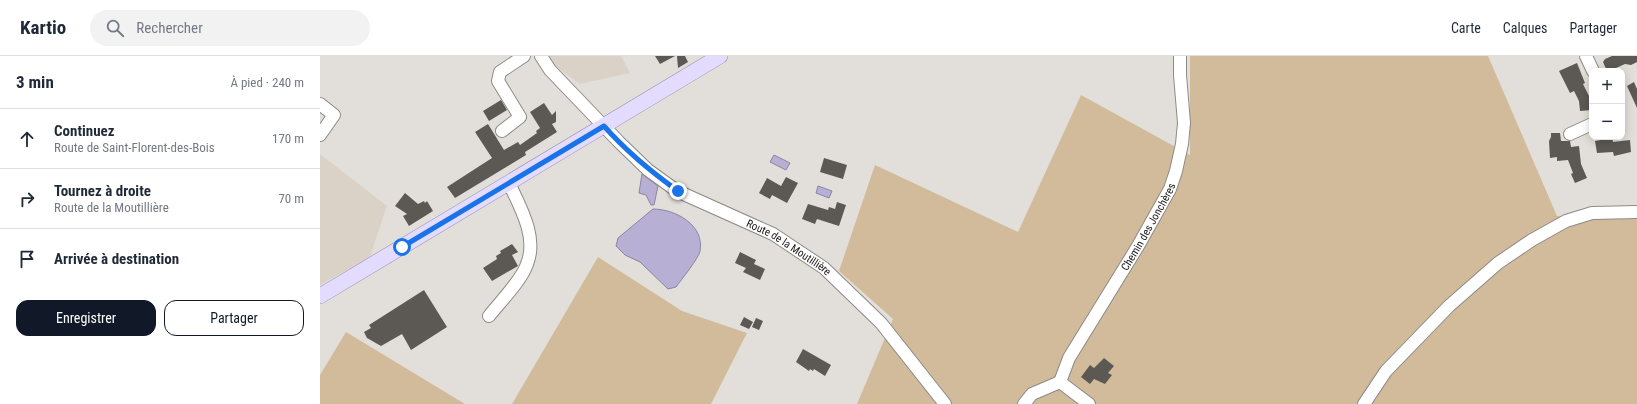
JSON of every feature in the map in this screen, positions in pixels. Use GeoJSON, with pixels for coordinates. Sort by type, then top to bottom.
{"type":"FeatureCollection","features":[{"type":"Feature","properties":{"kind":"main road"},"geometry":{"type":"LineString","coordinates":[[320,296],[720,56]]}},
{"type":"Feature","properties":{"kind":"street"},"geometry":{"type":"LineString","coordinates":[[502,131],[520,117],[498,81],[500,72],[524,56]]}},
{"type":"Feature","properties":{"kind":"street","name":"Route de la Moutillière"},"geometry":{"type":"LineString","coordinates":[[541,56],[550,70],[648,170],[678,191],[773,234],[791,244],[824,268],[881,322],[945,404]]}},
{"type":"Feature","properties":{"kind":"street","name":"Chemin des Jonchères"},"geometry":{"type":"LineString","coordinates":[[1060,382],[1069,358],[1138,246],[1170,190],[1182,144],[1184,123],[1180,56]]}},
{"type":"Feature","properties":{"kind":"street"},"geometry":{"type":"LineString","coordinates":[[1586,56],[1592,68]]}},
{"type":"Feature","properties":{"kind":"street"},"geometry":{"type":"LineString","coordinates":[[320,104],[334,115],[320,135]]}},
{"type":"Feature","properties":{"kind":"street"},"geometry":{"type":"LineString","coordinates":[[1570,134],[1589,125]]}},
{"type":"Feature","properties":{"kind":"street"},"geometry":{"type":"LineString","coordinates":[[489,316],[521,276],[527,265],[531,251],[524,214],[509,183]]}},
{"type":"Feature","properties":{"kind":"street"},"geometry":{"type":"LineString","coordinates":[[1364,404],[1386,371],[1449,306],[1498,263],[1532,240],[1566,221],[1592,214],[1637,212]]}},
{"type":"Feature","properties":{"kind":"street"},"geometry":{"type":"LineString","coordinates":[[1024,404],[1032,394],[1060,382],[1089,404]]}},
{"type":"Feature","properties":{"kind":"shaded area"},"geometry":{"type":"Polygon","coordinates":[[[541,56],[621,56],[630,73],[580,84],[541,56]]]}},
{"type":"Feature","properties":{"kind":"shaded area"},"geometry":{"type":"Polygon","coordinates":[[[1190,56],[1488,56],[1557,216],[1637,215],[1637,404],[857,404],[893,319],[839,271],[875,165],[1018,232],[1081,95],[1190,155],[1190,56]]]}},
{"type":"Feature","properties":{"kind":"shaded area"},"geometry":{"type":"Polygon","coordinates":[[[320,154],[387,206],[370,257],[320,285],[320,154]]]}},
{"type":"Feature","properties":{"kind":"shaded area"},"geometry":{"type":"Polygon","coordinates":[[[774,155],[790,163],[786,170],[770,162],[774,155]]]}},
{"type":"Feature","properties":{"kind":"shaded area"},"geometry":{"type":"Polygon","coordinates":[[[642,174],[658,186],[654,205],[651,205],[646,195],[639,193],[642,174]]]}},
{"type":"Feature","properties":{"kind":"shaded area"},"geometry":{"type":"Polygon","coordinates":[[[818,186],[832,191],[829,198],[816,193],[818,186]]]}},
{"type":"Feature","properties":{"kind":"shaded area"},"geometry":{"type":"Polygon","coordinates":[[[653,209],[670,212],[687,220],[698,233],[700,242],[700,251],[693,264],[676,287],[668,289],[640,262],[625,255],[616,246],[618,238],[653,209]]]}},
{"type":"Feature","properties":{"kind":"shaded area"},"geometry":{"type":"Polygon","coordinates":[[[598,257],[682,311],[747,333],[711,404],[512,404],[598,257]]]}},
{"type":"Feature","properties":{"kind":"shaded area"},"geometry":{"type":"Polygon","coordinates":[[[346,332],[465,404],[320,404],[320,375],[346,332]]]}},
{"type":"Feature","properties":{"kind":"building"},"geometry":{"type":"Polygon","coordinates":[[[655,56],[675,56],[660,64],[655,56]]]}},
{"type":"Feature","properties":{"kind":"building"},"geometry":{"type":"Polygon","coordinates":[[[677,56],[685,56],[688,62],[678,68],[677,56]]]}},
{"type":"Feature","properties":{"kind":"building"},"geometry":{"type":"Polygon","coordinates":[[[1612,56],[1637,56],[1637,62],[1631,65],[1625,64],[1616,68],[1606,68],[1603,62],[1605,59],[1612,56]]]}},
{"type":"Feature","properties":{"kind":"building"},"geometry":{"type":"Polygon","coordinates":[[[1577,63],[1585,83],[1583,84],[1589,96],[1589,110],[1580,111],[1579,101],[1574,91],[1570,93],[1559,71],[1577,63]]]}},
{"type":"Feature","properties":{"kind":"building"},"geometry":{"type":"Polygon","coordinates":[[[1634,82],[1637,89],[1637,108],[1627,86],[1634,82]]]}},
{"type":"Feature","properties":{"kind":"building"},"geometry":{"type":"Polygon","coordinates":[[[501,100],[507,110],[489,121],[483,111],[501,100]]]}},
{"type":"Feature","properties":{"kind":"building"},"geometry":{"type":"Polygon","coordinates":[[[544,103],[552,115],[556,111],[556,122],[552,124],[557,132],[525,152],[526,155],[455,198],[447,187],[492,158],[475,132],[488,124],[504,150],[518,142],[520,145],[537,133],[536,131],[540,128],[530,112],[544,103]]]}},
{"type":"Feature","properties":{"kind":"building"},"geometry":{"type":"Polygon","coordinates":[[[1551,133],[1560,133],[1561,141],[1570,141],[1571,147],[1579,146],[1581,164],[1587,178],[1575,183],[1571,174],[1573,173],[1568,160],[1557,161],[1557,157],[1550,158],[1549,141],[1551,133]]]}},
{"type":"Feature","properties":{"kind":"building"},"geometry":{"type":"Polygon","coordinates":[[[1613,140],[1613,142],[1630,140],[1631,152],[1614,156],[1613,152],[1597,153],[1595,141],[1613,140]]]}},
{"type":"Feature","properties":{"kind":"building"},"geometry":{"type":"Polygon","coordinates":[[[824,158],[847,165],[843,179],[820,172],[824,158]]]}},
{"type":"Feature","properties":{"kind":"building"},"geometry":{"type":"Polygon","coordinates":[[[786,177],[798,183],[787,203],[772,195],[770,199],[759,193],[767,178],[781,186],[786,177]]]}},
{"type":"Feature","properties":{"kind":"building"},"geometry":{"type":"Polygon","coordinates":[[[405,193],[418,204],[424,201],[425,203],[427,201],[433,211],[409,226],[403,216],[407,214],[395,206],[405,193]]]}},
{"type":"Feature","properties":{"kind":"building"},"geometry":{"type":"Polygon","coordinates":[[[837,202],[846,205],[839,226],[817,219],[815,224],[802,219],[808,204],[828,210],[829,207],[835,209],[837,202]]]}},
{"type":"Feature","properties":{"kind":"building"},"geometry":{"type":"Polygon","coordinates":[[[512,244],[518,252],[512,255],[518,266],[492,281],[483,268],[497,259],[496,256],[501,253],[500,251],[512,244]]]}},
{"type":"Feature","properties":{"kind":"building"},"geometry":{"type":"Polygon","coordinates":[[[740,252],[756,260],[754,264],[765,269],[760,280],[743,272],[746,268],[735,263],[740,252]]]}},
{"type":"Feature","properties":{"kind":"building"},"geometry":{"type":"Polygon","coordinates":[[[424,290],[447,327],[411,350],[402,334],[381,346],[367,338],[364,332],[371,328],[369,325],[424,290]]]}},
{"type":"Feature","properties":{"kind":"building"},"geometry":{"type":"Polygon","coordinates":[[[744,317],[753,322],[749,329],[740,325],[744,317]]]}},
{"type":"Feature","properties":{"kind":"building"},"geometry":{"type":"Polygon","coordinates":[[[756,318],[763,321],[759,330],[752,327],[756,318]]]}},
{"type":"Feature","properties":{"kind":"building"},"geometry":{"type":"Polygon","coordinates":[[[803,349],[831,365],[825,376],[814,369],[813,371],[810,369],[809,371],[796,362],[803,349]]]}},
{"type":"Feature","properties":{"kind":"building"},"geometry":{"type":"Polygon","coordinates":[[[1104,358],[1114,366],[1108,373],[1112,375],[1105,384],[1094,379],[1090,384],[1081,377],[1090,365],[1094,368],[1104,358]]]}},
{"type":"Feature","properties":{"kind":"route"},"geometry":{"type":"LineString","coordinates":[[402,247],[604,126],[648,170],[678,191]]}}]}
